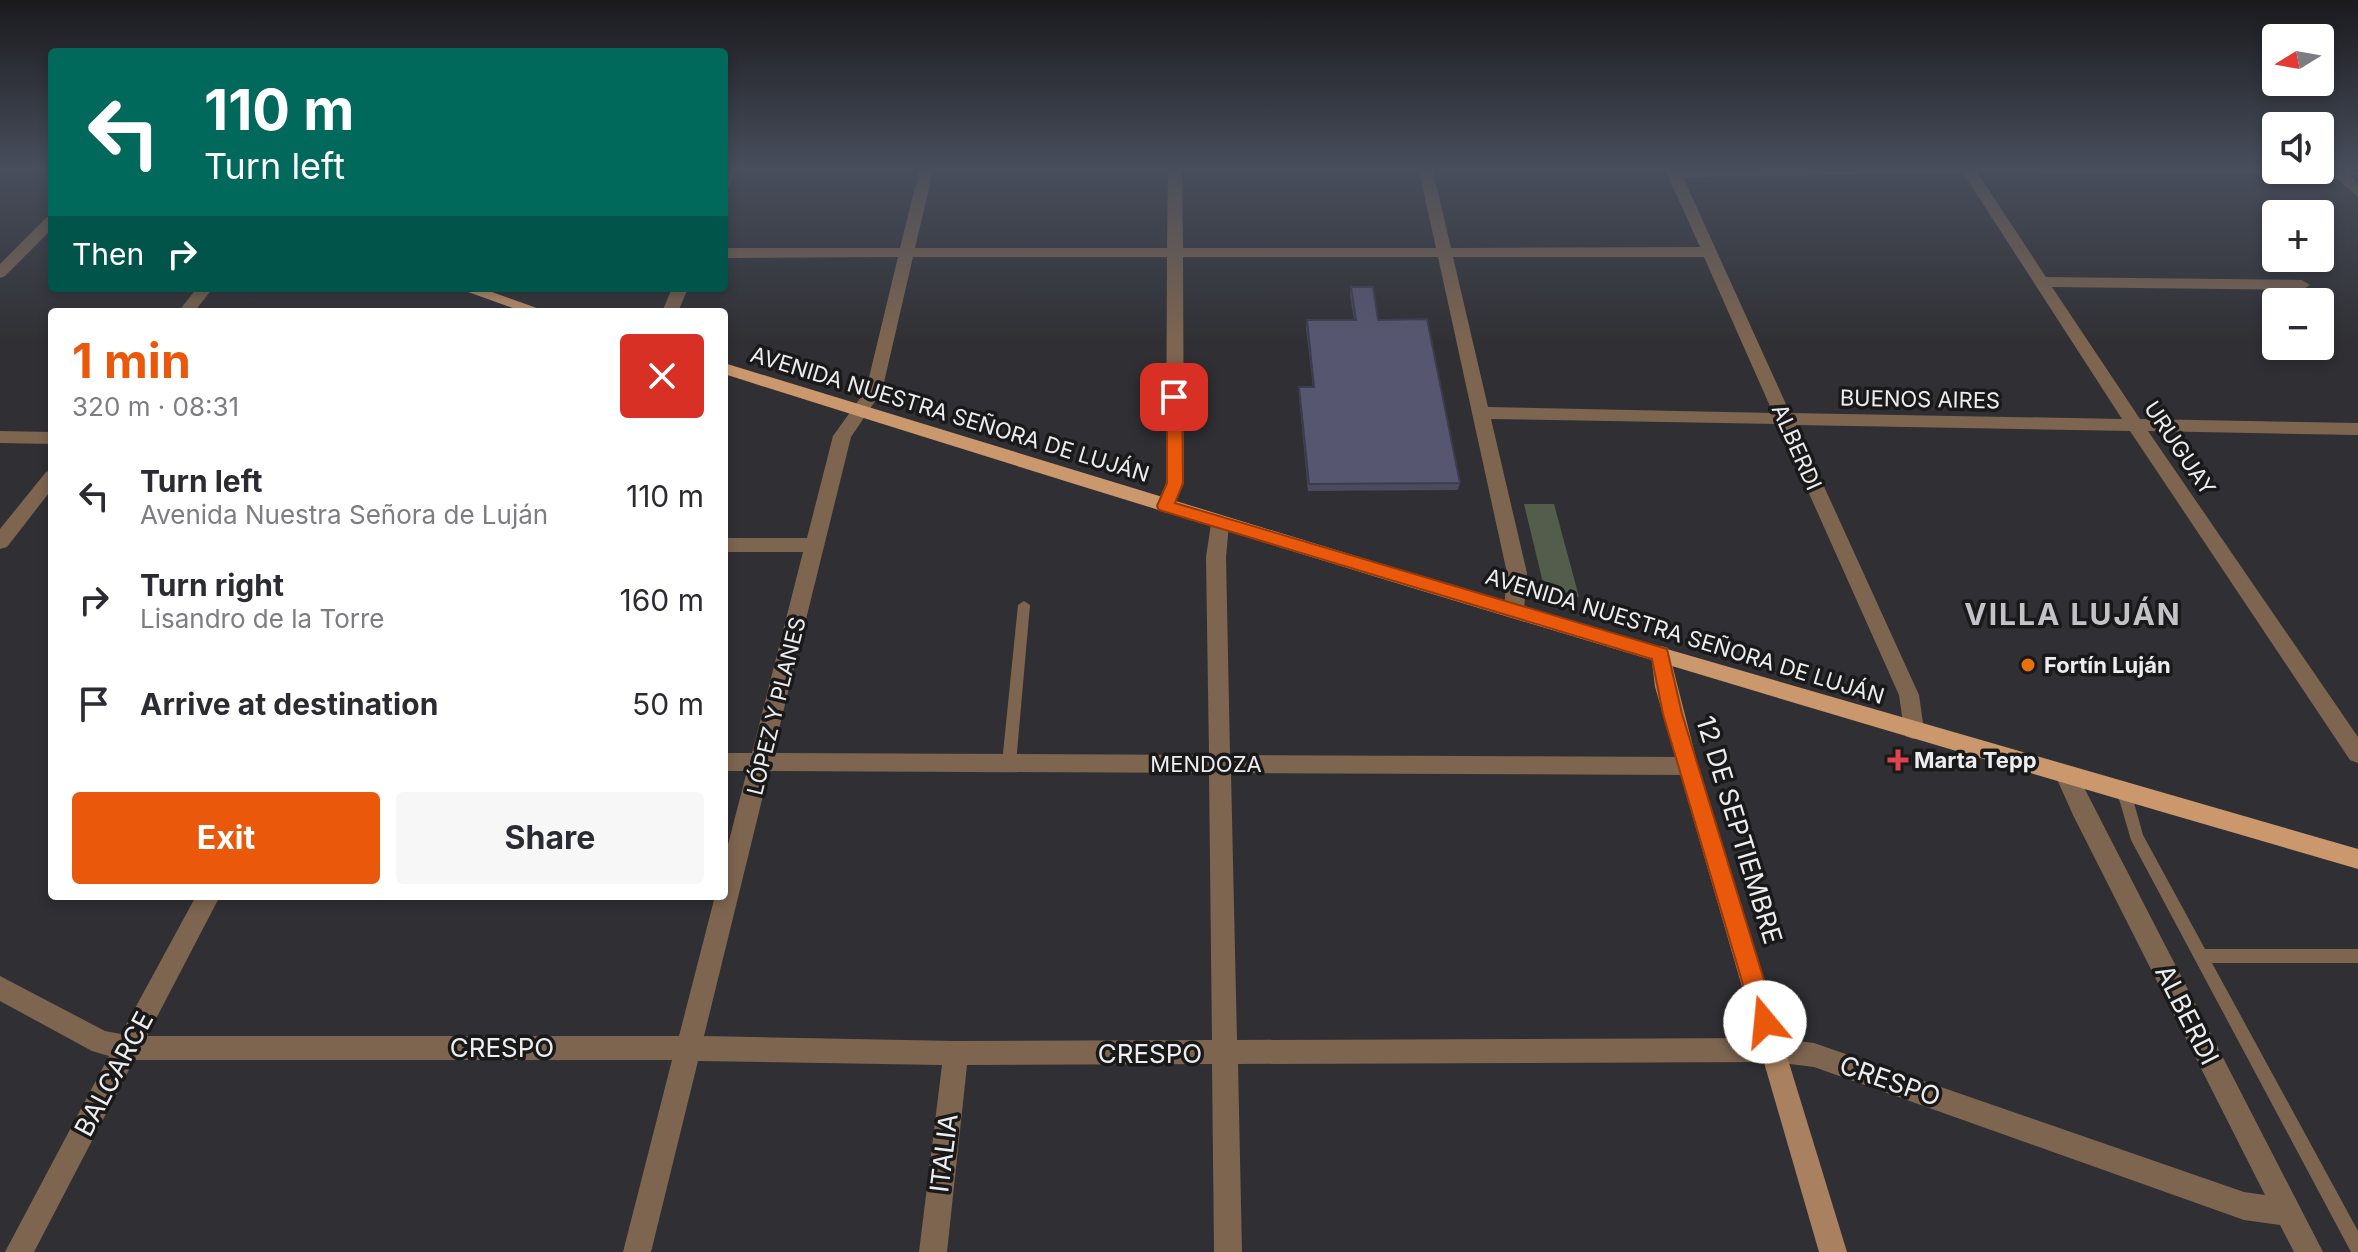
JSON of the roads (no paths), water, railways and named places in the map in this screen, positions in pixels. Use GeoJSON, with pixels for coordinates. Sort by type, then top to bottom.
{"type":"FeatureCollection","features":[{"type":"Feature","properties":{"kind":"main road"},"geometry":{"type":"LineString","coordinates":[[477,292],[523,308]]}},
{"type":"Feature","properties":{"kind":"main road","name":"AVENIDA NUESTRA SEÑORA DE LUJÁN"},"geometry":{"type":"LineString","coordinates":[[728,369],[1220,524],[2067,777],[2358,859]]}},
{"type":"Feature","properties":{"kind":"street"},"geometry":{"type":"LineString","coordinates":[[0,273],[47,225]]}},
{"type":"Feature","properties":{"kind":"street","name":"LÓPEZ Y PLANES"},"geometry":{"type":"LineString","coordinates":[[728,895],[842,436],[874,391],[914,225]]}},
{"type":"Feature","properties":{"kind":"street"},"geometry":{"type":"LineString","coordinates":[[1165,506],[1175,483],[1174,225]]}},
{"type":"Feature","properties":{"kind":"street"},"geometry":{"type":"LineString","coordinates":[[1438,225],[1517,573],[1514,610]]}},
{"type":"Feature","properties":{"kind":"street","name":"ALBERDI"},"geometry":{"type":"LineString","coordinates":[[1696,225],[1909,695],[1913,730]]}},
{"type":"Feature","properties":{"kind":"street","name":"URUGUAY"},"geometry":{"type":"LineString","coordinates":[[2004,225],[2134,424],[2358,754]]}},
{"type":"Feature","properties":{"kind":"street"},"geometry":{"type":"LineString","coordinates":[[728,253],[1708,252]]}},
{"type":"Feature","properties":{"kind":"street"},"geometry":{"type":"LineString","coordinates":[[2041,282],[2302,285]]}},
{"type":"Feature","properties":{"kind":"street"},"geometry":{"type":"LineString","coordinates":[[189,308],[202,292]]}},
{"type":"Feature","properties":{"kind":"street","name":"BUENOS AIRES"},"geometry":{"type":"LineString","coordinates":[[1481,413],[2358,429]]}},
{"type":"Feature","properties":{"kind":"street"},"geometry":{"type":"LineString","coordinates":[[0,437],[48,438]]}},
{"type":"Feature","properties":{"kind":"street"},"geometry":{"type":"LineString","coordinates":[[0,542],[48,481]]}},
{"type":"Feature","properties":{"kind":"street"},"geometry":{"type":"LineString","coordinates":[[1220,524],[1216,557],[1228,1252]]}},
{"type":"Feature","properties":{"kind":"street"},"geometry":{"type":"LineString","coordinates":[[728,545],[815,545]]}},
{"type":"Feature","properties":{"kind":"street","name":"12 DE SEPTIEMBRE"},"geometry":{"type":"LineString","coordinates":[[1661,654],[1665,687],[1687,766],[1833,1252]]}},
{"type":"Feature","properties":{"kind":"street","name":"MENDOZA"},"geometry":{"type":"LineString","coordinates":[[728,762],[1687,766]]}},
{"type":"Feature","properties":{"kind":"street","name":"ALBERDI"},"geometry":{"type":"LineString","coordinates":[[2067,777],[2091,830],[2309,1252]]}},
{"type":"Feature","properties":{"kind":"street","name":"BALCARCE"},"geometry":{"type":"LineString","coordinates":[[19,1252],[206,900]]}},
{"type":"Feature","properties":{"kind":"street","name":"LÓPEZ Y PLANES"},"geometry":{"type":"LineString","coordinates":[[637,1252],[727,900]]}},
{"type":"Feature","properties":{"kind":"street","name":"CRESPO"},"geometry":{"type":"LineString","coordinates":[[0,988],[101,1042],[128,1048],[689,1048],[1224,1054],[1774,1050],[1814,1055],[2244,1206],[2289,1212]]}},
{"type":"Feature","properties":{"kind":"street","name":"ITALIA"},"geometry":{"type":"LineString","coordinates":[[933,1252],[956,1053]]}},
{"type":"Feature","properties":{"kind":"lane"},"geometry":{"type":"LineString","coordinates":[[1009,763],[1024,605]]}},
{"type":"Feature","properties":{"kind":"lane"},"geometry":{"type":"LineString","coordinates":[[2124,792],[2136,836],[2358,1248]]}},
{"type":"Feature","properties":{"kind":"lane"},"geometry":{"type":"LineString","coordinates":[[2200,956],[2358,956]]}},
{"type":"Feature","properties":{"kind":"place","name":"Fortín Luján"},"geometry":{"type":"Point","coordinates":[2028,665]}},
{"type":"Feature","properties":{"kind":"place","name":"Marta Tepp"},"geometry":{"type":"Point","coordinates":[1898,760]}},
{"type":"Feature","properties":{"kind":"district","name":"VILLA LUJÁN"},"geometry":{"type":"Point","coordinates":[2073,615]}}]}
